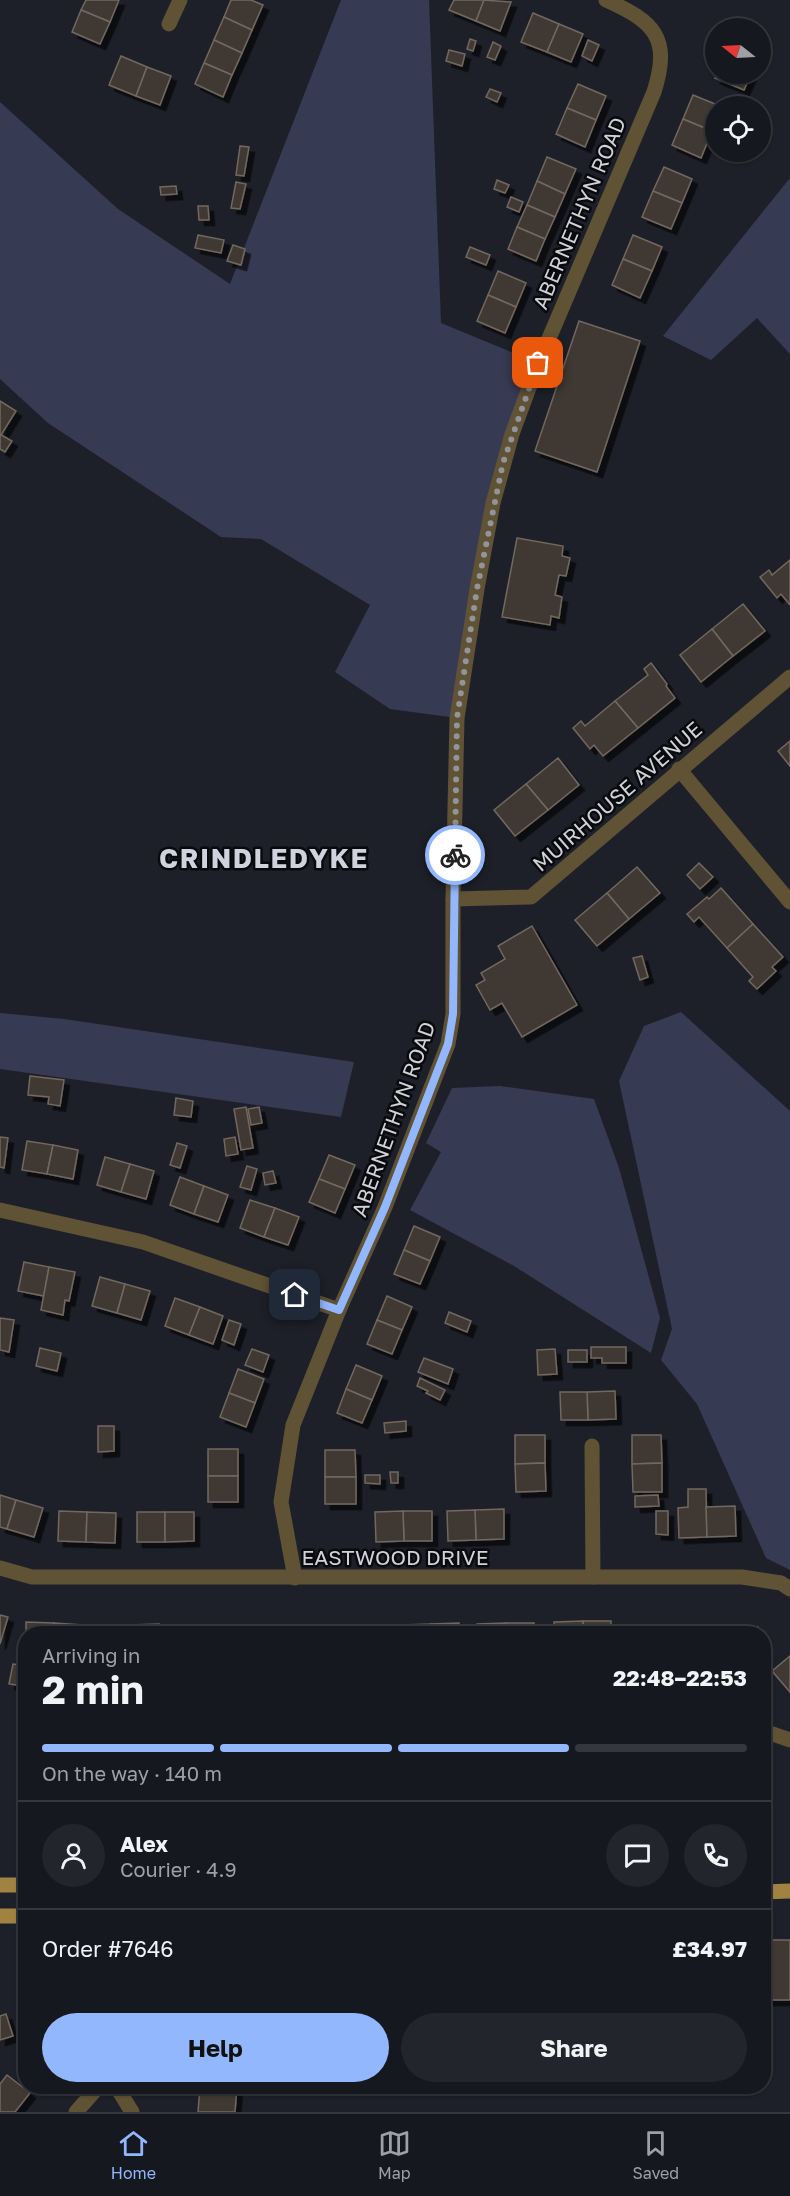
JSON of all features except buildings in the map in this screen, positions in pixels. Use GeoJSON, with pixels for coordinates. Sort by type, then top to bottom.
{"type":"FeatureCollection","features":[{"type":"Feature","properties":{"kind":"main road"},"geometry":{"type":"LineString","coordinates":[[0,1886],[18,1885]]}},
{"type":"Feature","properties":{"kind":"main road"},"geometry":{"type":"LineString","coordinates":[[771,1892],[790,1892]]}},
{"type":"Feature","properties":{"kind":"main road"},"geometry":{"type":"LineString","coordinates":[[0,1916],[18,1916]]}},
{"type":"Feature","properties":{"kind":"street"},"geometry":{"type":"LineString","coordinates":[[169,24],[180,0]]}},
{"type":"Feature","properties":{"kind":"street","name":"ABERNETHYN ROAD"},"geometry":{"type":"LineString","coordinates":[[295,1578],[281,1502],[293,1425],[339,1310],[385,1207],[448,1044],[453,1014],[457,718],[477,589],[501,473],[512,434],[536,369],[654,93],[661,70],[660,47],[654,31],[640,18],[606,0]]}},
{"type":"Feature","properties":{"kind":"street","name":"MUIRHOUSE AVENUE"},"geometry":{"type":"LineString","coordinates":[[453,899],[531,897],[790,677]]}},
{"type":"Feature","properties":{"kind":"street"},"geometry":{"type":"LineString","coordinates":[[679,769],[790,902]]}},
{"type":"Feature","properties":{"kind":"street"},"geometry":{"type":"LineString","coordinates":[[0,1210],[143,1242],[339,1310]]}},
{"type":"Feature","properties":{"kind":"street"},"geometry":{"type":"LineString","coordinates":[[592,1446],[593,1577]]}},
{"type":"Feature","properties":{"kind":"street","name":"EASTWOOD DRIVE"},"geometry":{"type":"LineString","coordinates":[[0,1568],[32,1577],[742,1577],[771,1581],[790,1589]]}},
{"type":"Feature","properties":{"kind":"street"},"geometry":{"type":"LineString","coordinates":[[771,1733],[790,1740]]}},
{"type":"Feature","properties":{"kind":"street"},"geometry":{"type":"LineString","coordinates":[[76,2112],[92,2094]]}},
{"type":"Feature","properties":{"kind":"street"},"geometry":{"type":"LineString","coordinates":[[121,2094],[132,2112]]}},
{"type":"Feature","properties":{"kind":"shaded area"},"geometry":{"type":"Polygon","coordinates":[[[341,0],[429,0],[441,323],[538,363],[512,434],[457,718],[390,709],[335,672],[370,605],[261,539],[221,537],[48,423],[0,379],[0,102],[118,209],[230,284],[341,0]]]}},
{"type":"Feature","properties":{"kind":"shaded area"},"geometry":{"type":"Polygon","coordinates":[[[790,178],[790,354],[757,318],[711,360],[663,336],[790,178]]]}},
{"type":"Feature","properties":{"kind":"shaded area"},"geometry":{"type":"Polygon","coordinates":[[[681,1012],[790,1111],[790,1570],[766,1558],[697,1404],[661,1360],[672,1329],[619,1081],[644,1026],[681,1012]]]}},
{"type":"Feature","properties":{"kind":"shaded area"},"geometry":{"type":"Polygon","coordinates":[[[0,1013],[64,1019],[354,1062],[341,1117],[0,1069],[0,1013]]]}},
{"type":"Feature","properties":{"kind":"shaded area"},"geometry":{"type":"Polygon","coordinates":[[[500,1086],[594,1099],[619,1168],[660,1318],[651,1353],[514,1266],[410,1210],[441,1152],[426,1143],[452,1088],[500,1086]]]}},
{"type":"Feature","properties":{"kind":"way so far"},"geometry":{"type":"LineString","coordinates":[[455,855],[457,718],[477,589],[503,463],[538,363]]}},
{"type":"Feature","properties":{"kind":"district","name":"CRINDLEDYKE"},"geometry":{"type":"Point","coordinates":[264,858]}},
{"type":"Feature","properties":{"kind":"route"},"geometry":{"type":"LineString","coordinates":[[295,1295],[339,1310],[385,1207],[438,1072],[448,1044],[453,1014],[455,855]]}}]}
